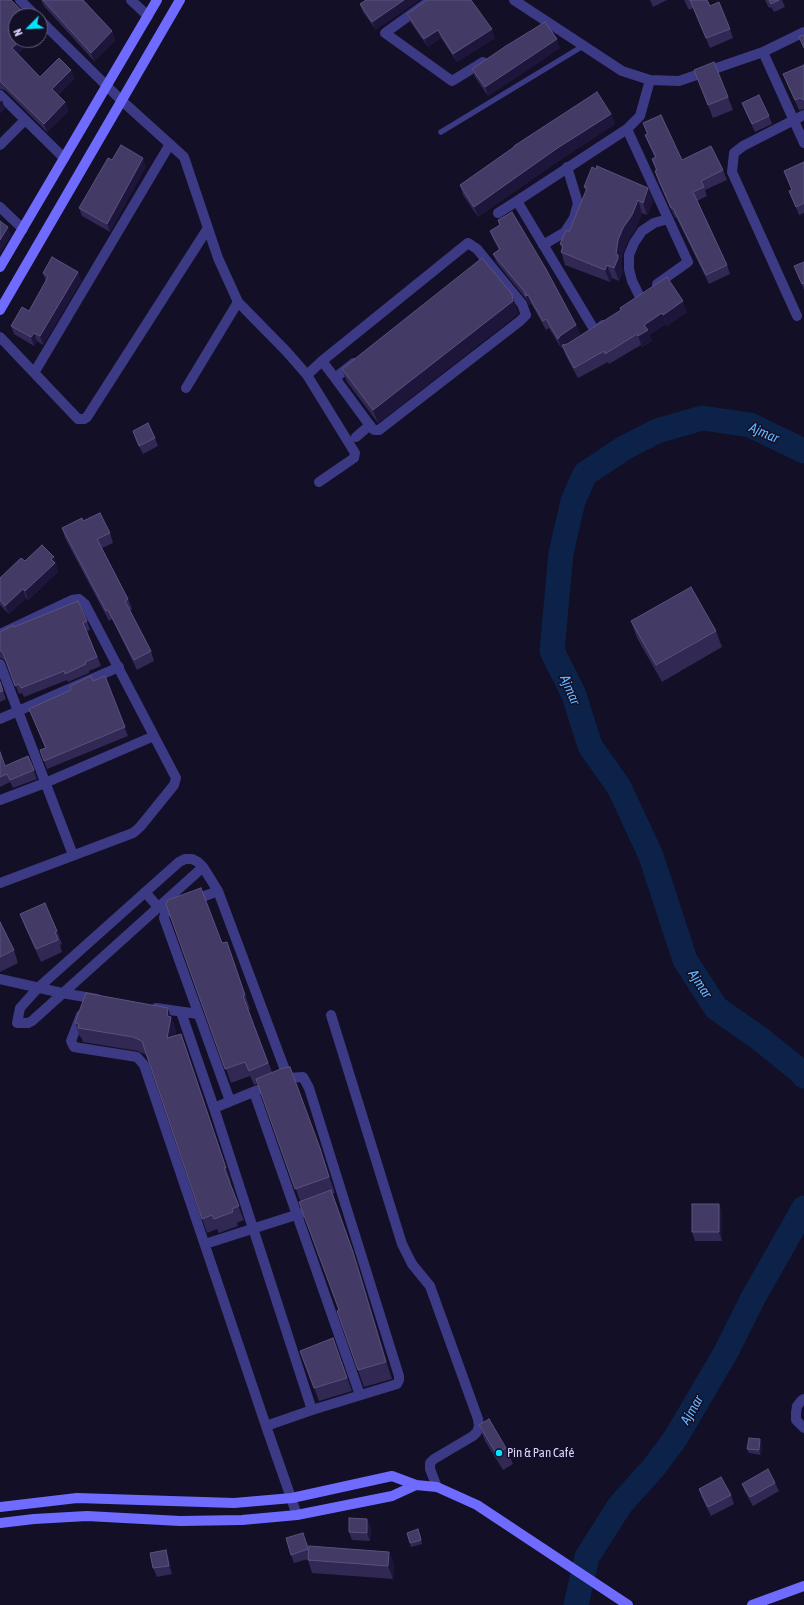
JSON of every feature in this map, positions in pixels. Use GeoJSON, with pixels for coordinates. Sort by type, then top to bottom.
{"type":"FeatureCollection","features":[{"type":"Feature","properties":{"kind":"street"},"geometry":{"type":"LineString","coordinates":[[20,0],[28,8]]}},
{"type":"Feature","properties":{"kind":"street"},"geometry":{"type":"LineString","coordinates":[[132,0],[148,16]]}},
{"type":"Feature","properties":{"kind":"street"},"geometry":{"type":"LineString","coordinates":[[0,267],[157,0]]}},
{"type":"Feature","properties":{"kind":"street"},"geometry":{"type":"LineString","coordinates":[[0,310],[180,0]]}},
{"type":"Feature","properties":{"kind":"street"},"geometry":{"type":"LineString","coordinates":[[431,0],[385,32],[452,81],[493,56]]}},
{"type":"Feature","properties":{"kind":"street"},"geometry":{"type":"LineString","coordinates":[[514,0],[544,25],[583,46],[622,71],[650,80],[679,81],[763,52],[804,32]]}},
{"type":"Feature","properties":{"kind":"street"},"geometry":{"type":"LineString","coordinates":[[48,28],[121,100],[184,157],[218,258],[238,302],[287,352],[306,375],[355,453],[354,458],[319,482]]}},
{"type":"Feature","properties":{"kind":"street"},"geometry":{"type":"LineString","coordinates":[[763,52],[804,143]]}},
{"type":"Feature","properties":{"kind":"street"},"geometry":{"type":"LineString","coordinates":[[498,213],[627,128],[640,116],[650,80]]}},
{"type":"Feature","properties":{"kind":"street"},"geometry":{"type":"LineString","coordinates":[[0,95],[64,158]]}},
{"type":"Feature","properties":{"kind":"street"},"geometry":{"type":"LineString","coordinates":[[797,316],[732,172],[734,153],[743,146],[804,115]]}},
{"type":"Feature","properties":{"kind":"street"},"geometry":{"type":"LineString","coordinates":[[0,145],[25,120]]}},
{"type":"Feature","properties":{"kind":"street"},"geometry":{"type":"LineString","coordinates":[[627,128],[688,262],[637,299],[629,269],[629,256],[634,243],[642,230],[654,223],[668,219]]}},
{"type":"Feature","properties":{"kind":"street"},"geometry":{"type":"LineString","coordinates":[[34,373],[170,144]]}},
{"type":"Feature","properties":{"kind":"street"},"geometry":{"type":"LineString","coordinates":[[543,245],[565,232],[574,218],[578,203],[567,167]]}},
{"type":"Feature","properties":{"kind":"street"},"geometry":{"type":"LineString","coordinates":[[517,201],[592,333],[612,318]]}},
{"type":"Feature","properties":{"kind":"street"},"geometry":{"type":"LineString","coordinates":[[0,207],[23,229]]}},
{"type":"Feature","properties":{"kind":"street"},"geometry":{"type":"LineString","coordinates":[[0,337],[78,419],[81,420],[87,417],[208,228]]}},
{"type":"Feature","properties":{"kind":"street"},"geometry":{"type":"LineString","coordinates":[[306,375],[322,361],[468,243],[477,249],[481,260],[522,304],[526,316],[379,430],[374,430],[370,426],[322,361]]}},
{"type":"Feature","properties":{"kind":"street"},"geometry":{"type":"LineString","coordinates":[[186,388],[238,302]]}},
{"type":"Feature","properties":{"kind":"street"},"geometry":{"type":"LineString","coordinates":[[335,378],[360,358]]}},
{"type":"Feature","properties":{"kind":"street"},"geometry":{"type":"LineString","coordinates":[[356,437],[370,426]]}},
{"type":"Feature","properties":{"kind":"street"},"geometry":{"type":"LineString","coordinates":[[0,634],[72,600],[79,599],[85,604],[176,778],[174,785],[140,827],[133,833],[73,854],[0,883]]}},
{"type":"Feature","properties":{"kind":"street"},"geometry":{"type":"LineString","coordinates":[[0,664],[73,854]]}},
{"type":"Feature","properties":{"kind":"street"},"geometry":{"type":"LineString","coordinates":[[0,719],[119,667]]}},
{"type":"Feature","properties":{"kind":"street"},"geometry":{"type":"LineString","coordinates":[[0,800],[45,783],[154,736]]}},
{"type":"Feature","properties":{"kind":"street"},"geometry":{"type":"LineString","coordinates":[[203,867],[32,1021],[28,1023],[17,1023],[20,1008],[38,988],[179,862],[185,859],[192,859],[203,867],[218,891],[285,1079],[303,1077],[309,1088],[340,1199],[399,1376],[397,1384],[266,1426]]}},
{"type":"Feature","properties":{"kind":"street"},"geometry":{"type":"LineString","coordinates":[[218,891],[170,909],[165,914],[164,918],[230,1102]]}},
{"type":"Feature","properties":{"kind":"street"},"geometry":{"type":"LineString","coordinates":[[145,892],[158,907]]}},
{"type":"Feature","properties":{"kind":"street"},"geometry":{"type":"LineString","coordinates":[[0,979],[62,993],[104,1000]]}},
{"type":"Feature","properties":{"kind":"street"},"geometry":{"type":"LineString","coordinates":[[88,997],[71,1041],[74,1047],[137,1057],[144,1065],[297,1514]]}},
{"type":"Feature","properties":{"kind":"street"},"geometry":{"type":"LineString","coordinates":[[142,1006],[198,1014]]}},
{"type":"Feature","properties":{"kind":"street"},"geometry":{"type":"LineString","coordinates":[[181,1012],[214,1108],[312,1410]]}},
{"type":"Feature","properties":{"kind":"street"},"geometry":{"type":"LineString","coordinates":[[331,1015],[402,1244],[412,1264],[430,1286],[478,1419],[479,1426],[477,1432],[473,1436],[434,1459],[430,1463],[430,1469],[437,1487]]}},
{"type":"Feature","properties":{"kind":"street"},"geometry":{"type":"LineString","coordinates":[[214,1108],[267,1086]]}},
{"type":"Feature","properties":{"kind":"street"},"geometry":{"type":"LineString","coordinates":[[254,1092],[360,1395]]}},
{"type":"Feature","properties":{"kind":"street"},"geometry":{"type":"LineString","coordinates":[[205,1244],[310,1210]]}},
{"type":"Feature","properties":{"kind":"street"},"geometry":{"type":"LineString","coordinates":[[804,1399],[797,1406],[796,1420],[804,1428]]}},
{"type":"Feature","properties":{"kind":"street"},"geometry":{"type":"LineString","coordinates":[[0,1507],[77,1498],[234,1503],[292,1498],[392,1476],[416,1485],[437,1487],[477,1505],[628,1605]]}},
{"type":"Feature","properties":{"kind":"street"},"geometry":{"type":"LineString","coordinates":[[0,1523],[34,1519],[87,1516],[212,1521],[242,1520],[297,1514],[392,1496],[416,1485]]}},
{"type":"Feature","properties":{"kind":"street"},"geometry":{"type":"LineString","coordinates":[[752,1605],[804,1586]]}},
{"type":"Feature","properties":{"kind":"lane"},"geometry":{"type":"LineString","coordinates":[[441,132],[583,46]]}},
{"type":"Feature","properties":{"kind":"building"},"geometry":{"type":"Polygon","coordinates":[[[0,0],[11,0],[19,8],[8,8],[8,48],[12,48],[40,77],[59,58],[71,70],[52,89],[65,102],[44,124],[0,81],[0,0]]]}},
{"type":"Feature","properties":{"kind":"building"},"geometry":{"type":"Polygon","coordinates":[[[43,0],[83,0],[112,31],[91,53],[43,0]]]}},
{"type":"Feature","properties":{"kind":"building"},"geometry":{"type":"Polygon","coordinates":[[[366,0],[404,0],[372,22],[360,4],[366,0]]]}},
{"type":"Feature","properties":{"kind":"building"},"geometry":{"type":"Polygon","coordinates":[[[427,0],[471,0],[492,29],[453,54],[438,30],[424,39],[407,14],[427,0]]]}},
{"type":"Feature","properties":{"kind":"building"},"geometry":{"type":"Polygon","coordinates":[[[690,0],[707,0],[710,6],[719,2],[730,29],[706,38],[690,0]]]}},
{"type":"Feature","properties":{"kind":"building"},"geometry":{"type":"Polygon","coordinates":[[[769,0],[779,0],[771,4],[769,0]]]}},
{"type":"Feature","properties":{"kind":"building"},"geometry":{"type":"Polygon","coordinates":[[[545,22],[557,39],[485,87],[472,69],[545,22]]]}},
{"type":"Feature","properties":{"kind":"building"},"geometry":{"type":"Polygon","coordinates":[[[804,35],[804,48],[799,37],[804,35]]]}},
{"type":"Feature","properties":{"kind":"building"},"geometry":{"type":"Polygon","coordinates":[[[714,62],[728,97],[708,105],[694,70],[714,62]]]}},
{"type":"Feature","properties":{"kind":"building"},"geometry":{"type":"Polygon","coordinates":[[[804,65],[804,100],[800,98],[795,100],[783,74],[804,65]]]}},
{"type":"Feature","properties":{"kind":"building"},"geometry":{"type":"Polygon","coordinates":[[[597,92],[611,114],[556,149],[474,207],[460,185],[514,146],[597,92]]]}},
{"type":"Feature","properties":{"kind":"building"},"geometry":{"type":"Polygon","coordinates":[[[759,95],[769,116],[752,124],[742,103],[759,95]]]}},
{"type":"Feature","properties":{"kind":"building"},"geometry":{"type":"Polygon","coordinates":[[[661,115],[682,160],[711,146],[723,170],[701,181],[704,187],[693,192],[727,265],[706,275],[673,208],[671,208],[655,171],[657,170],[652,159],[656,157],[645,135],[648,134],[643,123],[661,115]]]}},
{"type":"Feature","properties":{"kind":"building"},"geometry":{"type":"Polygon","coordinates":[[[121,145],[143,158],[107,224],[79,208],[108,158],[112,160],[121,145]]]}},
{"type":"Feature","properties":{"kind":"building"},"geometry":{"type":"Polygon","coordinates":[[[804,162],[804,203],[796,207],[789,191],[792,190],[784,171],[804,162]]]}},
{"type":"Feature","properties":{"kind":"building"},"geometry":{"type":"Polygon","coordinates":[[[597,166],[648,188],[643,203],[638,200],[632,215],[623,228],[618,240],[616,254],[618,255],[618,258],[614,268],[607,265],[605,270],[561,252],[563,246],[560,244],[566,230],[569,232],[587,188],[584,187],[592,167],[596,169],[597,166]]]}},
{"type":"Feature","properties":{"kind":"building"},"geometry":{"type":"Polygon","coordinates":[[[512,212],[546,269],[576,325],[558,339],[546,319],[543,321],[528,295],[526,296],[524,291],[493,254],[500,249],[490,231],[500,225],[498,220],[512,212]]]}},
{"type":"Feature","properties":{"kind":"building"},"geometry":{"type":"Polygon","coordinates":[[[0,221],[8,227],[0,240],[0,221]]]}},
{"type":"Feature","properties":{"kind":"building"},"geometry":{"type":"Polygon","coordinates":[[[52,257],[78,272],[40,336],[34,333],[31,337],[11,326],[22,307],[29,311],[48,277],[43,273],[52,257]]]}},
{"type":"Feature","properties":{"kind":"building"},"geometry":{"type":"Polygon","coordinates":[[[482,258],[512,294],[513,301],[373,410],[342,369],[482,258]]]}},
{"type":"Feature","properties":{"kind":"building"},"geometry":{"type":"Polygon","coordinates":[[[804,262],[804,283],[802,284],[794,266],[804,262]]]}},
{"type":"Feature","properties":{"kind":"building"},"geometry":{"type":"Polygon","coordinates":[[[667,277],[683,301],[663,315],[662,313],[644,325],[648,330],[638,336],[637,334],[605,354],[604,351],[574,368],[562,345],[567,344],[621,310],[620,308],[667,277]]]}},
{"type":"Feature","properties":{"kind":"building"},"geometry":{"type":"Polygon","coordinates":[[[148,423],[155,438],[139,446],[133,431],[148,423]]]}},
{"type":"Feature","properties":{"kind":"building"},"geometry":{"type":"Polygon","coordinates":[[[100,513],[110,533],[97,539],[128,599],[125,601],[151,651],[134,660],[62,528],[82,518],[83,521],[100,513]]]}},
{"type":"Feature","properties":{"kind":"building"},"geometry":{"type":"Polygon","coordinates":[[[42,545],[54,557],[51,559],[55,563],[25,591],[23,589],[5,606],[0,600],[0,578],[21,558],[25,561],[42,545]]]}},
{"type":"Feature","properties":{"kind":"building"},"geometry":{"type":"Polygon","coordinates":[[[691,587],[716,631],[656,665],[631,621],[691,587]]]}},
{"type":"Feature","properties":{"kind":"building"},"geometry":{"type":"Polygon","coordinates":[[[78,601],[87,621],[83,623],[97,657],[85,662],[86,664],[65,674],[64,671],[21,688],[19,684],[15,686],[3,653],[0,650],[0,632],[13,625],[14,627],[78,601]]]}},
{"type":"Feature","properties":{"kind":"building"},"geometry":{"type":"Polygon","coordinates":[[[91,676],[93,681],[105,676],[125,727],[44,761],[40,750],[46,748],[29,709],[71,690],[70,686],[91,676]]]}},
{"type":"Feature","properties":{"kind":"building"},"geometry":{"type":"Polygon","coordinates":[[[0,682],[3,691],[0,692],[0,682]]]}},
{"type":"Feature","properties":{"kind":"building"},"geometry":{"type":"Polygon","coordinates":[[[0,752],[5,766],[28,756],[34,770],[10,780],[7,774],[0,777],[0,752]]]}},
{"type":"Feature","properties":{"kind":"building"},"geometry":{"type":"Polygon","coordinates":[[[201,888],[222,943],[227,942],[245,995],[243,996],[268,1063],[249,1071],[245,1062],[225,1069],[166,904],[168,900],[201,888]]]}},
{"type":"Feature","properties":{"kind":"building"},"geometry":{"type":"Polygon","coordinates":[[[45,903],[57,931],[55,932],[58,940],[36,949],[20,914],[45,903]]]}},
{"type":"Feature","properties":{"kind":"building"},"geometry":{"type":"Polygon","coordinates":[[[0,922],[14,950],[0,957],[0,922]]]}},
{"type":"Feature","properties":{"kind":"building"},"geometry":{"type":"Polygon","coordinates":[[[86,993],[168,1008],[167,1016],[171,1017],[167,1038],[181,1034],[226,1168],[224,1168],[239,1206],[232,1209],[233,1212],[214,1219],[212,1215],[202,1219],[142,1041],[133,1037],[78,1028],[79,1024],[75,1023],[86,993]]]}},
{"type":"Feature","properties":{"kind":"building"},"geometry":{"type":"Polygon","coordinates":[[[290,1067],[320,1148],[329,1177],[295,1189],[256,1079],[283,1068],[290,1067]]]}},
{"type":"Feature","properties":{"kind":"building"},"geometry":{"type":"Polygon","coordinates":[[[331,1190],[353,1252],[386,1362],[358,1370],[337,1311],[339,1310],[299,1202],[331,1190]]]}},
{"type":"Feature","properties":{"kind":"building"},"geometry":{"type":"Polygon","coordinates":[[[692,1204],[719,1204],[719,1232],[692,1232],[692,1204]]]}},
{"type":"Feature","properties":{"kind":"building"},"geometry":{"type":"Polygon","coordinates":[[[333,1338],[347,1378],[314,1388],[300,1351],[333,1338]]]}},
{"type":"Feature","properties":{"kind":"building"},"geometry":{"type":"Polygon","coordinates":[[[489,1419],[506,1448],[496,1453],[479,1425],[489,1419]]]}},
{"type":"Feature","properties":{"kind":"building"},"geometry":{"type":"Polygon","coordinates":[[[749,1438],[760,1439],[759,1450],[747,1449],[749,1438]]]}},
{"type":"Feature","properties":{"kind":"building"},"geometry":{"type":"Polygon","coordinates":[[[768,1469],[775,1483],[750,1497],[742,1484],[768,1469]]]}},
{"type":"Feature","properties":{"kind":"building"},"geometry":{"type":"Polygon","coordinates":[[[721,1477],[731,1495],[708,1507],[699,1489],[721,1477]]]}},
{"type":"Feature","properties":{"kind":"building"},"geometry":{"type":"Polygon","coordinates":[[[349,1518],[367,1519],[367,1533],[349,1532],[349,1518]]]}},
{"type":"Feature","properties":{"kind":"building"},"geometry":{"type":"Polygon","coordinates":[[[418,1529],[421,1540],[410,1543],[407,1533],[418,1529]]]}},
{"type":"Feature","properties":{"kind":"building"},"geometry":{"type":"Polygon","coordinates":[[[303,1533],[308,1549],[291,1555],[286,1538],[303,1533]]]}},
{"type":"Feature","properties":{"kind":"building"},"geometry":{"type":"Polygon","coordinates":[[[309,1546],[389,1552],[388,1566],[308,1560],[309,1546]]]}},
{"type":"Feature","properties":{"kind":"building"},"geometry":{"type":"Polygon","coordinates":[[[166,1550],[169,1566],[153,1568],[150,1553],[166,1550]]]}},
{"type":"Feature","properties":{"kind":"waterway","name":"Ajmar"},"geometry":{"type":"LineString","coordinates":[[804,451],[750,425],[702,418],[657,431],[624,448],[585,474],[573,501],[561,553],[552,651],[574,695],[590,746],[619,787],[651,856],[685,960],[716,1008],[759,1038],[804,1076]]}},
{"type":"Feature","properties":{"kind":"waterway","name":"Ajmar"},"geometry":{"type":"LineString","coordinates":[[576,1605],[587,1557],[620,1505],[654,1467],[675,1439],[726,1352],[753,1298],[804,1208]]}},
{"type":"Feature","properties":{"kind":"place","name":"Pin & Pan Café"},"geometry":{"type":"Point","coordinates":[499,1453]}}]}
